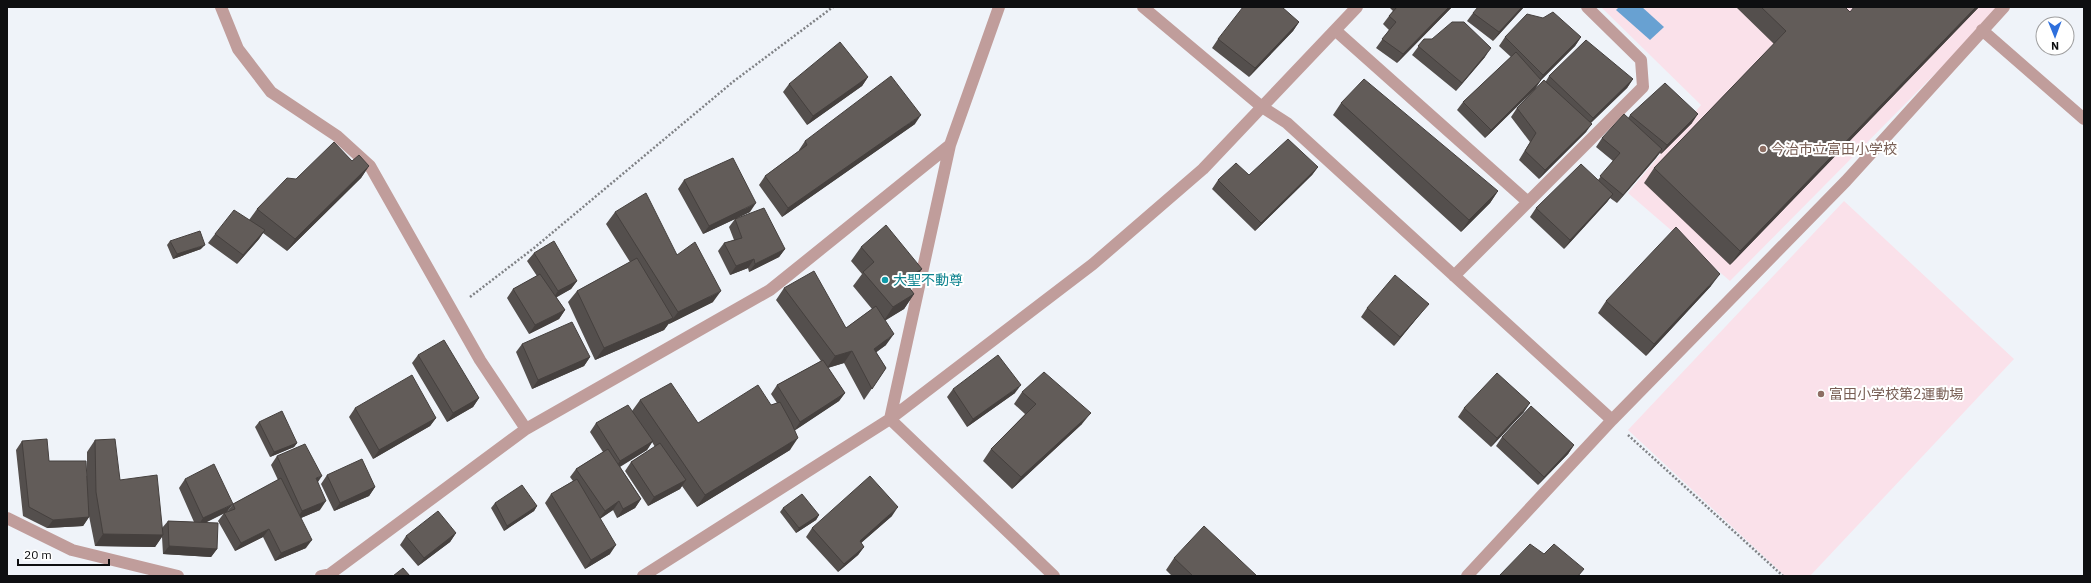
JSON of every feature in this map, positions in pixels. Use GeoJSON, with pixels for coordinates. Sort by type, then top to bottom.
{"type":"FeatureCollection","features":[{"type":"Feature","properties":{"kind":"street"},"geometry":{"type":"LineString","coordinates":[[221,7],[238,49],[271,92],[337,136],[370,166],[480,360],[526,429]]}},
{"type":"Feature","properties":{"kind":"street"},"geometry":{"type":"LineString","coordinates":[[890,419],[950,145],[999,7]]}},
{"type":"Feature","properties":{"kind":"street"},"geometry":{"type":"LineString","coordinates":[[1143,7],[1262,107],[1287,123],[1612,420]]}},
{"type":"Feature","properties":{"kind":"street"},"geometry":{"type":"LineString","coordinates":[[643,576],[890,419],[1093,264],[1203,170],[1357,7]]}},
{"type":"Feature","properties":{"kind":"street"},"geometry":{"type":"LineString","coordinates":[[1454,276],[1643,87],[1641,60],[1587,7]]}},
{"type":"Feature","properties":{"kind":"street"},"geometry":{"type":"LineString","coordinates":[[1467,576],[1612,420],[1846,180],[2004,7]]}},
{"type":"Feature","properties":{"kind":"street"},"geometry":{"type":"LineString","coordinates":[[1335,30],[1528,202]]}},
{"type":"Feature","properties":{"kind":"street"},"geometry":{"type":"LineString","coordinates":[[1982,30],[2084,119]]}},
{"type":"Feature","properties":{"kind":"street"},"geometry":{"type":"LineString","coordinates":[[327,575],[526,429],[770,290],[950,145]]}},
{"type":"Feature","properties":{"kind":"street"},"geometry":{"type":"LineString","coordinates":[[890,419],[1054,576]]}},
{"type":"Feature","properties":{"kind":"street"},"geometry":{"type":"LineString","coordinates":[[7,518],[72,550],[178,576]]}},
{"type":"Feature","properties":{"kind":"path"},"geometry":{"type":"LineString","coordinates":[[452,311],[534,248],[734,81],[833,7]]}},
{"type":"Feature","properties":{"kind":"path"},"geometry":{"type":"LineString","coordinates":[[1612,420],[1783,576]]}},
{"type":"Feature","properties":{"kind":"shaded area","name":"今治市立富田小学校"},"geometry":{"type":"Polygon","coordinates":[[[1601,7],[2001,7],[1730,281],[1628,193],[1701,105],[1601,7]]]}},
{"type":"Feature","properties":{"kind":"shaded area","name":"富田小学校第2運動場"},"geometry":{"type":"Polygon","coordinates":[[[1844,201],[2014,359],[1810,576],[1785,576],[1628,430],[1844,201]]]}},
{"type":"Feature","properties":{"kind":"water"},"geometry":{"type":"Polygon","coordinates":[[[1619,7],[1642,7],[1664,27],[1650,40],[1616,10],[1619,7]]]}},
{"type":"Feature","properties":{"kind":"building"},"geometry":{"type":"Polygon","coordinates":[[[1243,7],[1282,7],[1299,22],[1255,68],[1218,39],[1243,7]]]}},
{"type":"Feature","properties":{"kind":"building"},"geometry":{"type":"Polygon","coordinates":[[[1397,7],[1449,7],[1403,54],[1382,39],[1396,22],[1389,16],[1397,7]]]}},
{"type":"Feature","properties":{"kind":"building"},"geometry":{"type":"Polygon","coordinates":[[[1478,7],[1522,7],[1499,32],[1473,13],[1478,7]]]}},
{"type":"Feature","properties":{"kind":"building","name":"今治市立富田小学校"},"geometry":{"type":"Polygon","coordinates":[[[1761,7],[1845,7],[1850,12],[1854,7],[1976,7],[1740,251],[1654,168],[1786,31],[1761,7]]]}},
{"type":"Feature","properties":{"kind":"building"},"geometry":{"type":"Polygon","coordinates":[[[1553,12],[1581,37],[1543,75],[1505,37],[1527,14],[1543,18],[1553,12]]]}},
{"type":"Feature","properties":{"kind":"building"},"geometry":{"type":"Polygon","coordinates":[[[1452,22],[1464,22],[1491,48],[1462,83],[1418,46],[1424,39],[1432,39],[1452,22]]]}},
{"type":"Feature","properties":{"kind":"building"},"geometry":{"type":"Polygon","coordinates":[[[1586,40],[1633,79],[1593,118],[1549,76],[1586,40]]]}},
{"type":"Feature","properties":{"kind":"building"},"geometry":{"type":"Polygon","coordinates":[[[840,42],[868,77],[813,116],[789,84],[840,42]]]}},
{"type":"Feature","properties":{"kind":"building"},"geometry":{"type":"Polygon","coordinates":[[[1516,52],[1541,80],[1491,130],[1463,102],[1516,52]]]}},
{"type":"Feature","properties":{"kind":"building"},"geometry":{"type":"Polygon","coordinates":[[[891,76],[921,115],[788,208],[765,176],[807,145],[805,141],[891,76]]]}},
{"type":"Feature","properties":{"kind":"building"},"geometry":{"type":"Polygon","coordinates":[[[1364,79],[1498,191],[1469,220],[1341,103],[1364,79]]]}},
{"type":"Feature","properties":{"kind":"building"},"geometry":{"type":"Polygon","coordinates":[[[1544,80],[1592,124],[1545,170],[1525,151],[1536,133],[1517,108],[1544,80]]]}},
{"type":"Feature","properties":{"kind":"building"},"geometry":{"type":"Polygon","coordinates":[[[1665,83],[1698,114],[1667,145],[1630,115],[1665,83]]]}},
{"type":"Feature","properties":{"kind":"building"},"geometry":{"type":"Polygon","coordinates":[[[1624,114],[1662,149],[1623,195],[1600,176],[1620,153],[1602,138],[1624,114]]]}},
{"type":"Feature","properties":{"kind":"building"},"geometry":{"type":"Polygon","coordinates":[[[1288,139],[1318,167],[1261,223],[1218,180],[1236,163],[1249,175],[1288,139]]]}},
{"type":"Feature","properties":{"kind":"building"},"geometry":{"type":"Polygon","coordinates":[[[334,142],[352,161],[359,155],[369,166],[295,239],[257,209],[287,178],[296,179],[334,142]]]}},
{"type":"Feature","properties":{"kind":"building"},"geometry":{"type":"Polygon","coordinates":[[[733,158],[756,203],[709,226],[684,180],[733,158]]]}},
{"type":"Feature","properties":{"kind":"building"},"geometry":{"type":"Polygon","coordinates":[[[1581,164],[1613,194],[1570,240],[1536,208],[1581,164]]]}},
{"type":"Feature","properties":{"kind":"building"},"geometry":{"type":"Polygon","coordinates":[[[646,193],[677,255],[695,242],[721,291],[678,312],[615,212],[646,193]]]}},
{"type":"Feature","properties":{"kind":"building"},"geometry":{"type":"Polygon","coordinates":[[[764,208],[785,249],[755,264],[754,259],[736,266],[724,243],[742,238],[735,219],[764,208]]]}},
{"type":"Feature","properties":{"kind":"building"},"geometry":{"type":"Polygon","coordinates":[[[234,210],[265,230],[243,255],[215,234],[234,210]]]}},
{"type":"Feature","properties":{"kind":"building"},"geometry":{"type":"Polygon","coordinates":[[[886,225],[922,269],[904,280],[914,294],[893,307],[863,272],[874,262],[861,247],[886,225]]]}},
{"type":"Feature","properties":{"kind":"building"},"geometry":{"type":"Polygon","coordinates":[[[1676,227],[1720,274],[1654,344],[1606,301],[1676,227]]]}},
{"type":"Feature","properties":{"kind":"building"},"geometry":{"type":"Polygon","coordinates":[[[200,231],[205,245],[177,254],[170,241],[200,231]]]}},
{"type":"Feature","properties":{"kind":"building"},"geometry":{"type":"Polygon","coordinates":[[[554,241],[577,281],[558,291],[534,253],[554,241]]]}},
{"type":"Feature","properties":{"kind":"building"},"geometry":{"type":"Polygon","coordinates":[[[637,258],[673,318],[604,348],[577,291],[637,258]]]}},
{"type":"Feature","properties":{"kind":"building"},"geometry":{"type":"Polygon","coordinates":[[[814,271],[846,328],[876,306],[894,334],[874,349],[886,368],[872,389],[852,351],[835,356],[784,288],[814,271]]]}},
{"type":"Feature","properties":{"kind":"building"},"geometry":{"type":"Polygon","coordinates":[[[540,274],[565,310],[535,325],[513,289],[540,274]]]}},
{"type":"Feature","properties":{"kind":"building"},"geometry":{"type":"Polygon","coordinates":[[[1395,275],[1429,304],[1400,337],[1367,308],[1395,275]]]}},
{"type":"Feature","properties":{"kind":"building"},"geometry":{"type":"Polygon","coordinates":[[[572,322],[590,357],[538,380],[522,344],[572,322]]]}},
{"type":"Feature","properties":{"kind":"building"},"geometry":{"type":"Polygon","coordinates":[[[444,340],[479,398],[453,413],[418,355],[444,340]]]}},
{"type":"Feature","properties":{"kind":"building"},"geometry":{"type":"Polygon","coordinates":[[[998,355],[1021,385],[973,419],[953,389],[998,355]]]}},
{"type":"Feature","properties":{"kind":"building"},"geometry":{"type":"Polygon","coordinates":[[[823,360],[845,393],[800,422],[777,385],[823,360]]]}},
{"type":"Feature","properties":{"kind":"building"},"geometry":{"type":"Polygon","coordinates":[[[1044,372],[1091,413],[1021,477],[991,449],[1036,404],[1022,392],[1044,372]]]}},
{"type":"Feature","properties":{"kind":"building"},"geometry":{"type":"Polygon","coordinates":[[[1497,373],[1530,403],[1497,438],[1464,408],[1497,373]]]}},
{"type":"Feature","properties":{"kind":"building"},"geometry":{"type":"Polygon","coordinates":[[[412,375],[436,418],[379,450],[355,408],[412,375]]]}},
{"type":"Feature","properties":{"kind":"building"},"geometry":{"type":"Polygon","coordinates":[[[671,383],[698,423],[758,385],[771,405],[780,402],[798,438],[705,495],[640,400],[671,383]]]}},
{"type":"Feature","properties":{"kind":"building"},"geometry":{"type":"Polygon","coordinates":[[[628,405],[653,441],[620,461],[596,423],[628,405]]]}},
{"type":"Feature","properties":{"kind":"building"},"geometry":{"type":"Polygon","coordinates":[[[1531,406],[1574,445],[1544,477],[1502,437],[1531,406]]]}},
{"type":"Feature","properties":{"kind":"building"},"geometry":{"type":"Polygon","coordinates":[[[282,411],[297,443],[274,452],[259,422],[282,411]]]}},
{"type":"Feature","properties":{"kind":"building"},"geometry":{"type":"Polygon","coordinates":[[[47,439],[49,461],[86,461],[89,517],[53,520],[29,507],[22,441],[47,439]]]}},
{"type":"Feature","properties":{"kind":"building"},"geometry":{"type":"Polygon","coordinates":[[[115,439],[120,480],[157,475],[163,535],[103,534],[96,492],[95,440],[115,439]]]}},
{"type":"Feature","properties":{"kind":"building"},"geometry":{"type":"Polygon","coordinates":[[[660,443],[686,480],[654,497],[631,462],[660,443]]]}},
{"type":"Feature","properties":{"kind":"building"},"geometry":{"type":"Polygon","coordinates":[[[305,444],[322,476],[316,478],[326,501],[302,511],[277,456],[305,444]]]}},
{"type":"Feature","properties":{"kind":"building"},"geometry":{"type":"Polygon","coordinates":[[[608,449],[641,499],[623,509],[619,501],[605,511],[576,469],[608,449]]]}},
{"type":"Feature","properties":{"kind":"building"},"geometry":{"type":"Polygon","coordinates":[[[362,459],[375,487],[340,503],[327,475],[362,459]]]}},
{"type":"Feature","properties":{"kind":"building"},"geometry":{"type":"Polygon","coordinates":[[[214,464],[233,504],[203,518],[185,479],[214,464]]]}},
{"type":"Feature","properties":{"kind":"building"},"geometry":{"type":"Polygon","coordinates":[[[870,476],[898,507],[860,541],[864,547],[844,564],[812,528],[870,476]]]}},
{"type":"Feature","properties":{"kind":"building"},"geometry":{"type":"Polygon","coordinates":[[[281,478],[312,540],[281,553],[269,529],[241,543],[224,513],[235,509],[233,504],[281,478]]]}},
{"type":"Feature","properties":{"kind":"building"},"geometry":{"type":"Polygon","coordinates":[[[577,479],[616,545],[591,560],[551,494],[577,479]]]}},
{"type":"Feature","properties":{"kind":"building"},"geometry":{"type":"Polygon","coordinates":[[[522,485],[537,506],[507,526],[495,503],[522,485]]]}},
{"type":"Feature","properties":{"kind":"building"},"geometry":{"type":"Polygon","coordinates":[[[802,494],[819,515],[799,528],[783,508],[802,494]]]}},
{"type":"Feature","properties":{"kind":"building"},"geometry":{"type":"Polygon","coordinates":[[[438,511],[456,533],[424,558],[406,536],[438,511]]]}},
{"type":"Feature","properties":{"kind":"building"},"geometry":{"type":"Polygon","coordinates":[[[168,521],[218,523],[217,549],[169,546],[168,521]]]}},
{"type":"Feature","properties":{"kind":"building"},"geometry":{"type":"Polygon","coordinates":[[[1204,526],[1257,576],[1193,576],[1174,558],[1204,526]]]}},
{"type":"Feature","properties":{"kind":"building"},"geometry":{"type":"Polygon","coordinates":[[[1530,544],[1544,554],[1554,544],[1584,569],[1578,576],[1499,576],[1530,544]]]}},
{"type":"Feature","properties":{"kind":"building"},"geometry":{"type":"Polygon","coordinates":[[[403,568],[410,576],[393,576],[403,568]]]}},
{"type":"Feature","properties":{"kind":"place","name":"今治市立富田小学校"},"geometry":{"type":"Point","coordinates":[1763,149]}},
{"type":"Feature","properties":{"kind":"place","name":"大聖不動尊"},"geometry":{"type":"Point","coordinates":[885,280]}},
{"type":"Feature","properties":{"kind":"place","name":"富田小学校第2運動場"},"geometry":{"type":"Point","coordinates":[1821,394]}}]}
